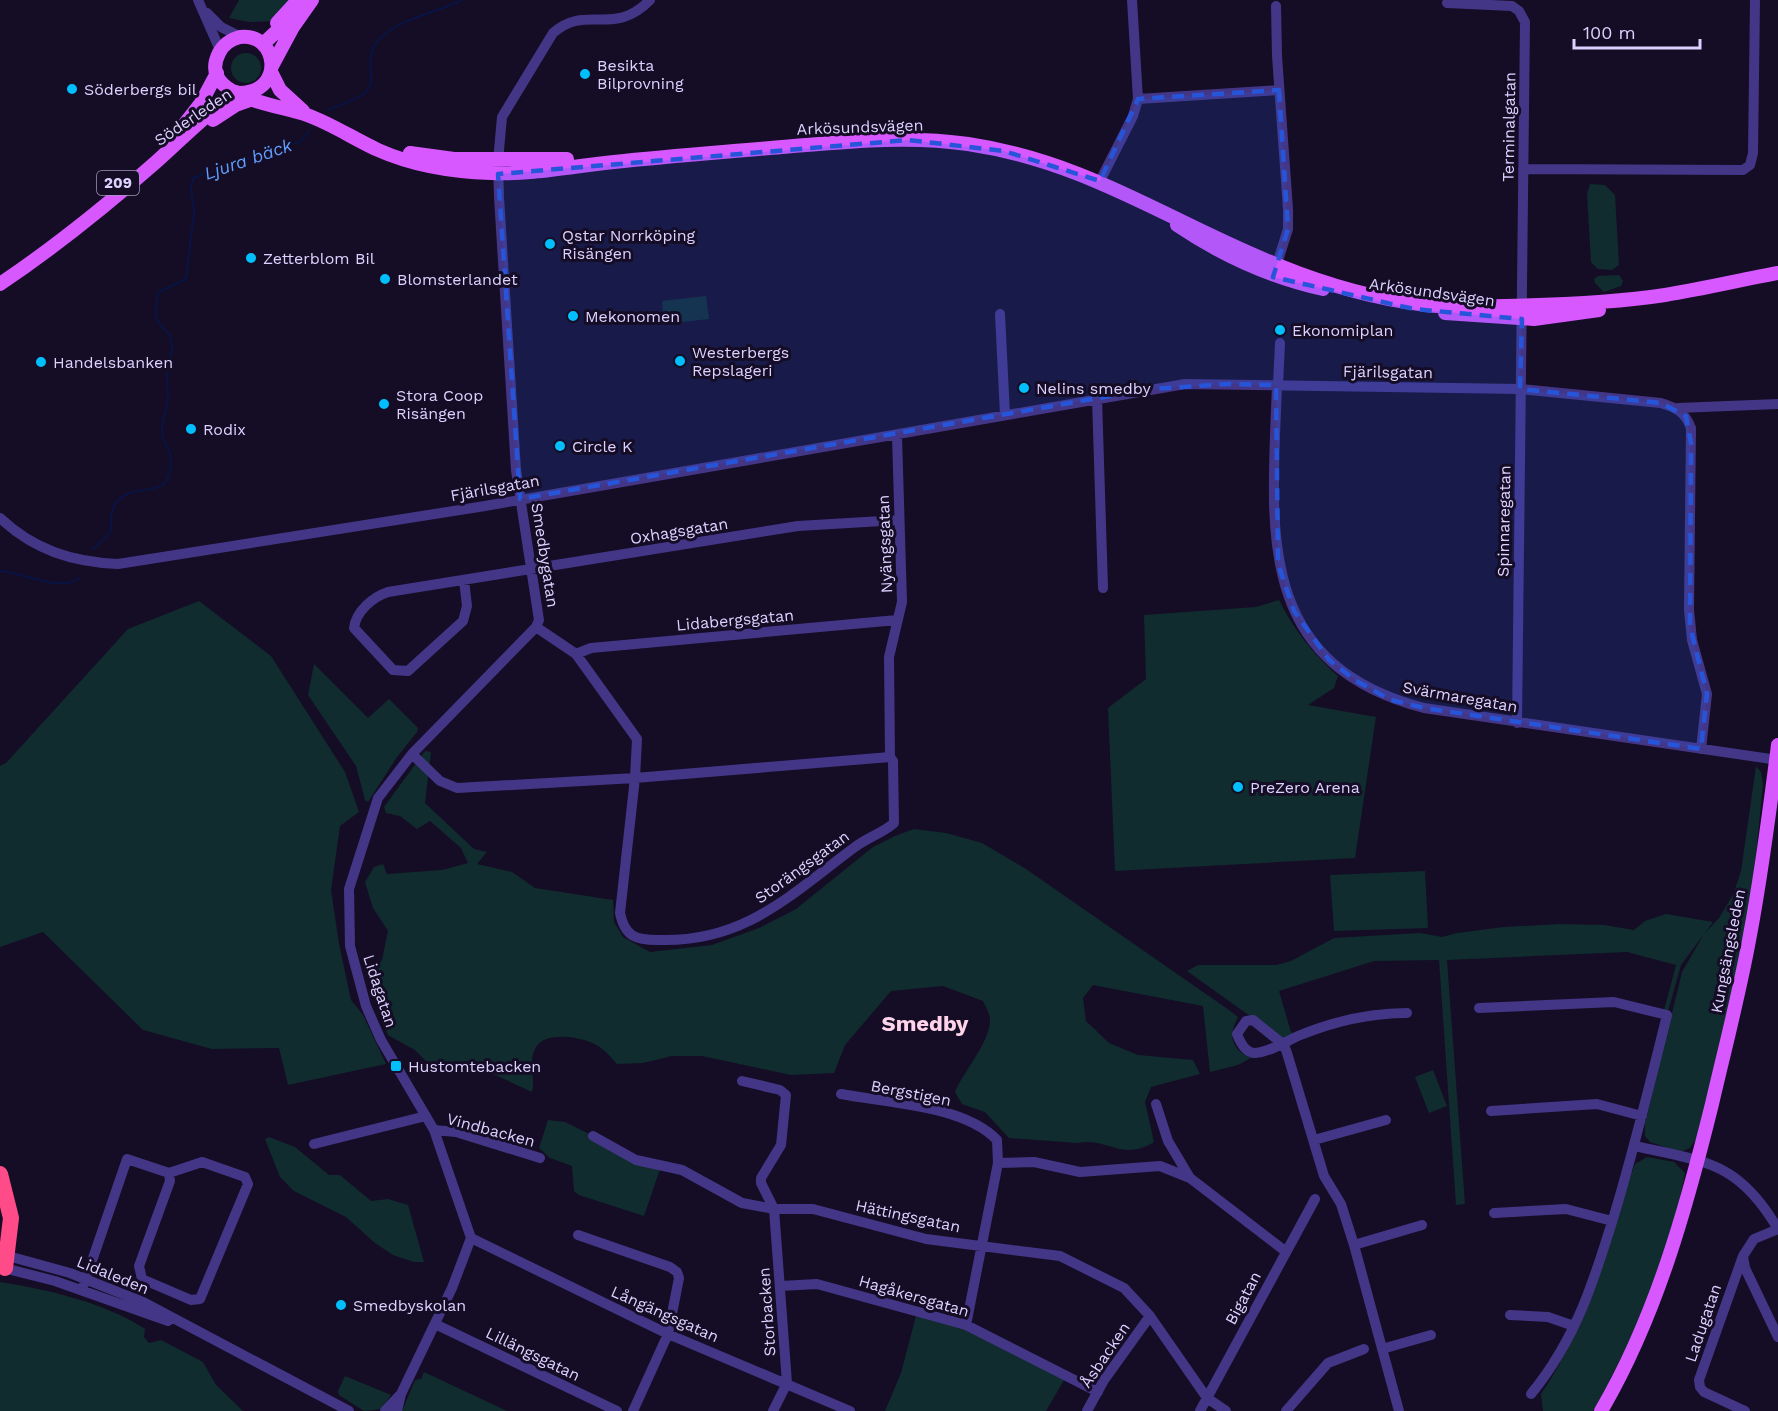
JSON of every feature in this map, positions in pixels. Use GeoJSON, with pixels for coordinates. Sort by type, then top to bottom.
{"type":"FeatureCollection","features":[{"type":"Feature","properties":{"kind":"highway"},"geometry":{"type":"LineString","coordinates":[[0,1174],[11,1218],[3,1261]]}},
{"type":"Feature","properties":{"kind":"main road"},"geometry":{"type":"LineString","coordinates":[[252,40],[270,29],[298,0]]}},
{"type":"Feature","properties":{"kind":"main road"},"geometry":{"type":"LineString","coordinates":[[304,0],[285,25],[252,40],[229,41],[220,50],[216,61],[217,73],[226,87],[242,95],[257,90],[266,83],[293,27],[312,0]]}},
{"type":"Feature","properties":{"kind":"main road"},"geometry":{"type":"LineString","coordinates":[[252,40],[271,58],[272,69]]}},
{"type":"Feature","properties":{"kind":"main road","name":"Arkösundsvägen"},"geometry":{"type":"LineString","coordinates":[[272,69],[280,90],[307,114]]}},
{"type":"Feature","properties":{"kind":"main road","name":"Söderleden"},"geometry":{"type":"LineString","coordinates":[[0,274],[87,209],[166,142],[201,103],[217,73]]}},
{"type":"Feature","properties":{"kind":"main road","name":"Arkösundsvägen"},"geometry":{"type":"LineString","coordinates":[[242,95],[307,114],[353,137],[433,158],[498,167],[882,140],[936,141],[1013,153],[1050,163],[1100,181],[1138,199],[1215,250],[1275,271],[1414,309],[1470,317],[1778,283]]}},
{"type":"Feature","properties":{"kind":"main road","name":"Söderleden"},"geometry":{"type":"LineString","coordinates":[[0,284],[53,246],[155,162],[207,114],[242,95]]}},
{"type":"Feature","properties":{"kind":"main road","name":"Arkösundsvägen"},"geometry":{"type":"LineString","coordinates":[[1522,312],[1646,297],[1778,273]]}},
{"type":"Feature","properties":{"kind":"main road","name":"Kungsängsleden"},"geometry":{"type":"LineString","coordinates":[[1601,1411],[1644,1326],[1665,1267],[1697,1160],[1750,938],[1778,745]]}},
{"type":"Feature","properties":{"kind":"street"},"geometry":{"type":"LineString","coordinates":[[498,167],[502,117],[552,33],[574,21],[624,19],[650,0]]}},
{"type":"Feature","properties":{"kind":"street"},"geometry":{"type":"LineString","coordinates":[[1100,181],[1133,116],[1138,99],[1132,0]]}},
{"type":"Feature","properties":{"kind":"street"},"geometry":{"type":"LineString","coordinates":[[1523,170],[1743,170],[1750,165],[1753,153],[1755,0]]}},
{"type":"Feature","properties":{"kind":"street"},"geometry":{"type":"LineString","coordinates":[[199,3],[221,27],[252,40]]}},
{"type":"Feature","properties":{"kind":"street"},"geometry":{"type":"LineString","coordinates":[[199,3],[220,50]]}},
{"type":"Feature","properties":{"kind":"street","name":"Terminalgatan"},"geometry":{"type":"LineString","coordinates":[[1447,3],[1512,6],[1519,11],[1525,22],[1522,312]]}},
{"type":"Feature","properties":{"kind":"street"},"geometry":{"type":"LineString","coordinates":[[1275,271],[1288,230],[1276,6]]}},
{"type":"Feature","properties":{"kind":"street"},"geometry":{"type":"LineString","coordinates":[[1138,99],[1279,90]]}},
{"type":"Feature","properties":{"kind":"street","name":"Smedbygatan"},"geometry":{"type":"LineString","coordinates":[[498,167],[516,470],[540,612],[536,627],[576,654],[637,739],[635,778]]}},
{"type":"Feature","properties":{"kind":"street","name":"Spinnaregatan"},"geometry":{"type":"LineString","coordinates":[[1517,723],[1522,312]]}},
{"type":"Feature","properties":{"kind":"street"},"geometry":{"type":"LineString","coordinates":[[999,314],[1005,415]]}},
{"type":"Feature","properties":{"kind":"street","name":"Svärmaregatan"},"geometry":{"type":"LineString","coordinates":[[1280,343],[1276,538],[1278,564],[1286,594],[1306,631],[1329,660],[1356,681],[1391,699],[1425,708],[1777,760]]}},
{"type":"Feature","properties":{"kind":"street","name":"Fjärilsgatan"},"geometry":{"type":"LineString","coordinates":[[0,518],[35,545],[51,552],[74,560],[118,564],[897,436],[1097,398],[1185,384],[1520,389],[1661,403],[1678,408],[1778,404]]}},
{"type":"Feature","properties":{"kind":"street"},"geometry":{"type":"LineString","coordinates":[[1097,398],[1103,588]]}},
{"type":"Feature","properties":{"kind":"street"},"geometry":{"type":"LineString","coordinates":[[1678,408],[1686,416],[1691,428],[1689,610],[1692,640],[1707,694],[1701,749]]}},
{"type":"Feature","properties":{"kind":"street","name":"Nyängsgatan"},"geometry":{"type":"LineString","coordinates":[[890,757],[889,657],[902,602],[897,436]]}},
{"type":"Feature","properties":{"kind":"street","name":"Oxhagsgatan"},"geometry":{"type":"LineString","coordinates":[[464,580],[467,606],[463,621],[408,671],[393,670],[354,628],[355,618],[379,595],[464,580],[798,526],[899,520]]}},
{"type":"Feature","properties":{"kind":"street","name":"Lidabergsgatan"},"geometry":{"type":"LineString","coordinates":[[576,654],[591,648],[897,620]]}},
{"type":"Feature","properties":{"kind":"street","name":"Lidagatan"},"geometry":{"type":"LineString","coordinates":[[471,1238],[434,1130],[381,1040],[366,1006],[350,946],[349,889],[369,819],[378,798],[412,754],[536,627]]}},
{"type":"Feature","properties":{"kind":"street"},"geometry":{"type":"LineString","coordinates":[[412,754],[440,780],[457,788],[635,778],[890,757]]}},
{"type":"Feature","properties":{"kind":"street","name":"Storängsgatan"},"geometry":{"type":"LineString","coordinates":[[635,778],[620,913],[622,926],[628,934],[638,940],[677,941],[735,929],[777,907],[858,845],[888,829],[894,823],[895,815],[893,761],[890,757]]}},
{"type":"Feature","properties":{"kind":"street"},"geometry":{"type":"LineString","coordinates":[[1479,1008],[1614,1002],[1667,1015],[1635,1146],[1597,1274],[1555,1365],[1531,1394]]}},
{"type":"Feature","properties":{"kind":"street"},"geometry":{"type":"LineString","coordinates":[[1399,1411],[1354,1245],[1341,1204],[1324,1176],[1284,1045],[1298,1036],[1371,1014],[1407,1013]]}},
{"type":"Feature","properties":{"kind":"street"},"geometry":{"type":"LineString","coordinates":[[741,1081],[780,1090],[786,1095],[781,1145],[761,1178],[761,1183],[774,1209]]}},
{"type":"Feature","properties":{"kind":"street","name":"Bergstigen"},"geometry":{"type":"LineString","coordinates":[[841,1094],[933,1110],[971,1122],[990,1132],[997,1140],[998,1163],[966,1325]]}},
{"type":"Feature","properties":{"kind":"street"},"geometry":{"type":"LineString","coordinates":[[1156,1104],[1168,1141],[1190,1178]]}},
{"type":"Feature","properties":{"kind":"street"},"geometry":{"type":"LineString","coordinates":[[1491,1111],[1597,1104],[1642,1116]]}},
{"type":"Feature","properties":{"kind":"street"},"geometry":{"type":"LineString","coordinates":[[314,1144],[426,1116]]}},
{"type":"Feature","properties":{"kind":"street"},"geometry":{"type":"LineString","coordinates":[[1314,1140],[1386,1120]]}},
{"type":"Feature","properties":{"kind":"street","name":"Vindbacken"},"geometry":{"type":"LineString","coordinates":[[434,1130],[456,1132],[540,1158]]}},
{"type":"Feature","properties":{"kind":"street","name":"Hättingsgatan"},"geometry":{"type":"LineString","coordinates":[[593,1136],[636,1160],[682,1170],[742,1203],[774,1209],[813,1209],[926,1239],[1060,1256],[1124,1288],[1150,1316],[1207,1398]]}},
{"type":"Feature","properties":{"kind":"street"},"geometry":{"type":"LineString","coordinates":[[1635,1146],[1697,1160],[1739,1179],[1764,1206],[1778,1229]]}},
{"type":"Feature","properties":{"kind":"street"},"geometry":{"type":"LineString","coordinates":[[82,1290],[127,1159],[169,1173],[202,1162],[244,1177],[248,1184],[198,1301],[142,1279],[139,1274],[170,1181],[169,1173]]}},
{"type":"Feature","properties":{"kind":"street"},"geometry":{"type":"LineString","coordinates":[[998,1163],[1034,1162],[1080,1172],[1160,1166],[1190,1178],[1285,1251]]}},
{"type":"Feature","properties":{"kind":"street","name":"Bigatan"},"geometry":{"type":"LineString","coordinates":[[1200,1411],[1315,1199]]}},
{"type":"Feature","properties":{"kind":"street","name":"Storbacken"},"geometry":{"type":"LineString","coordinates":[[774,1209],[787,1383]]}},
{"type":"Feature","properties":{"kind":"street"},"geometry":{"type":"LineString","coordinates":[[1494,1213],[1566,1209],[1612,1221]]}},
{"type":"Feature","properties":{"kind":"street"},"geometry":{"type":"LineString","coordinates":[[1354,1245],[1422,1225]]}},
{"type":"Feature","properties":{"kind":"street","name":"Ladugatan"},"geometry":{"type":"LineString","coordinates":[[1745,1411],[1704,1392],[1699,1380],[1743,1256],[1754,1239],[1778,1229]]}},
{"type":"Feature","properties":{"kind":"street"},"geometry":{"type":"LineString","coordinates":[[578,1235],[670,1267],[677,1272],[680,1278],[668,1334],[633,1411]]}},
{"type":"Feature","properties":{"kind":"street"},"geometry":{"type":"LineString","coordinates":[[385,1411],[400,1394],[435,1324],[471,1238]]}},
{"type":"Feature","properties":{"kind":"street","name":"Långängsgatan"},"geometry":{"type":"LineString","coordinates":[[471,1238],[668,1334],[850,1411]]}},
{"type":"Feature","properties":{"kind":"street"},"geometry":{"type":"LineString","coordinates":[[1743,1256],[1745,1268],[1778,1337]]}},
{"type":"Feature","properties":{"kind":"street","name":"Lidaleden"},"geometry":{"type":"LineString","coordinates":[[3,1261],[86,1278],[143,1302],[349,1411]]}},
{"type":"Feature","properties":{"kind":"street","name":"Lidaleden"},"geometry":{"type":"LineString","coordinates":[[3,1261],[210,1337]]}},
{"type":"Feature","properties":{"kind":"street","name":"Hagåkersgatan"},"geometry":{"type":"LineString","coordinates":[[781,1286],[817,1284],[966,1325],[1098,1392]]}},
{"type":"Feature","properties":{"kind":"street"},"geometry":{"type":"LineString","coordinates":[[1510,1315],[1548,1317],[1574,1326]]}},
{"type":"Feature","properties":{"kind":"street","name":"Åsbacken"},"geometry":{"type":"LineString","coordinates":[[1086,1411],[1150,1316]]}},
{"type":"Feature","properties":{"kind":"street","name":"Lillängsgatan"},"geometry":{"type":"LineString","coordinates":[[435,1324],[617,1411]]}},
{"type":"Feature","properties":{"kind":"street"},"geometry":{"type":"LineString","coordinates":[[1382,1349],[1431,1335]]}},
{"type":"Feature","properties":{"kind":"street"},"geometry":{"type":"LineString","coordinates":[[1286,1411],[1328,1363],[1364,1349]]}},
{"type":"Feature","properties":{"kind":"street"},"geometry":{"type":"LineString","coordinates":[[773,1411],[787,1383]]}},
{"type":"Feature","properties":{"kind":"street"},"geometry":{"type":"LineString","coordinates":[[397,1411],[400,1394]]}},
{"type":"Feature","properties":{"kind":"street"},"geometry":{"type":"LineString","coordinates":[[1207,1398],[1226,1411]]}},
{"type":"Feature","properties":{"kind":"highlighted area"},"geometry":{"type":"Polygon","coordinates":[[[1279,90],[1288,229],[1273,277],[1414,309],[1522,319],[1520,389],[1661,403],[1686,416],[1691,443],[1690,626],[1707,694],[1701,749],[1424,708],[1391,700],[1356,681],[1329,660],[1294,611],[1278,564],[1276,385],[1229,384],[1150,389],[520,499],[498,174],[908,140],[1004,151],[1100,181],[1138,99],[1279,90]]]}},
{"type":"Feature","properties":{"kind":"green space"},"geometry":{"type":"Polygon","coordinates":[[[239,0],[292,0],[275,21],[249,22],[229,18],[239,0]]]}},
{"type":"Feature","properties":{"kind":"green space"},"geometry":{"type":"Polygon","coordinates":[[[246,53],[257,57],[261,68],[257,79],[246,83],[235,79],[231,68],[235,57],[246,53]]]}},
{"type":"Feature","properties":{"kind":"green space"},"geometry":{"type":"Polygon","coordinates":[[[1590,184],[1605,185],[1615,195],[1619,265],[1612,270],[1598,269],[1591,262],[1587,194],[1590,184]]]}},
{"type":"Feature","properties":{"kind":"green space"},"geometry":{"type":"Polygon","coordinates":[[[1619,275],[1623,281],[1621,286],[1604,292],[1594,279],[1598,276],[1619,275]]]}},
{"type":"Feature","properties":{"kind":"green space"},"geometry":{"type":"Polygon","coordinates":[[[706,296],[709,319],[664,324],[662,301],[706,296]]]}},
{"type":"Feature","properties":{"kind":"green space","name":"PreZero Arena"},"geometry":{"type":"Polygon","coordinates":[[[1279,600],[1305,641],[1338,676],[1334,688],[1308,705],[1376,717],[1355,858],[1115,871],[1108,708],[1146,679],[1144,615],[1256,607],[1279,600]]]}},
{"type":"Feature","properties":{"kind":"green space"},"geometry":{"type":"Polygon","coordinates":[[[199,601],[271,656],[345,772],[359,812],[340,826],[331,890],[351,1000],[363,1015],[386,1064],[288,1085],[279,1048],[212,1049],[143,1030],[43,932],[0,947],[0,766],[6,763],[128,629],[199,601]]]}},
{"type":"Feature","properties":{"kind":"green space"},"geometry":{"type":"Polygon","coordinates":[[[314,664],[368,718],[389,699],[418,728],[368,802],[365,800],[356,766],[308,695],[314,664]]]}},
{"type":"Feature","properties":{"kind":"green space"},"geometry":{"type":"Polygon","coordinates":[[[425,751],[431,752],[425,803],[474,849],[487,852],[477,864],[512,872],[535,888],[613,900],[614,922],[623,937],[650,952],[712,945],[759,928],[796,909],[873,847],[914,829],[946,833],[982,843],[1026,869],[1229,1010],[1238,1017],[1232,1036],[1235,1046],[1251,1058],[1238,1065],[1210,1072],[1203,1006],[1093,985],[1083,998],[1086,1021],[1109,1043],[1138,1055],[1193,1060],[1200,1074],[1151,1087],[1145,1102],[1154,1142],[1133,1150],[1088,1142],[1009,1138],[985,1112],[962,1104],[955,1092],[986,1037],[990,1017],[983,1001],[943,986],[891,991],[845,1045],[834,1073],[791,1075],[702,1056],[672,1056],[643,1063],[617,1064],[595,1044],[567,1037],[549,1038],[536,1047],[532,1059],[532,1092],[491,1073],[428,1063],[415,1050],[388,1035],[378,1012],[369,975],[382,960],[388,931],[373,908],[365,882],[374,867],[383,864],[387,874],[442,870],[468,863],[461,848],[430,821],[417,829],[400,816],[386,813],[384,807],[425,751]]]}},
{"type":"Feature","properties":{"kind":"green space"},"geometry":{"type":"Polygon","coordinates":[[[1756,766],[1761,772],[1763,784],[1753,885],[1738,964],[1698,1136],[1690,1148],[1680,1152],[1650,1142],[1645,1136],[1645,1124],[1682,972],[1704,934],[1719,918],[1733,895],[1741,871],[1756,766]]]}},
{"type":"Feature","properties":{"kind":"green space"},"geometry":{"type":"Polygon","coordinates":[[[1425,871],[1428,928],[1334,931],[1330,875],[1425,871]]]}},
{"type":"Feature","properties":{"kind":"green space"},"geometry":{"type":"Polygon","coordinates":[[[1666,914],[1713,922],[1681,965],[1667,1015],[1663,1014],[1676,965],[1627,952],[1447,960],[1465,1204],[1456,1205],[1439,960],[1374,961],[1279,991],[1291,1032],[1298,1036],[1284,1045],[1261,1024],[1187,971],[1198,965],[1276,965],[1291,961],[1334,938],[1420,933],[1442,937],[1504,927],[1559,924],[1604,925],[1634,930],[1645,921],[1666,914]]]}},
{"type":"Feature","properties":{"kind":"green space"},"geometry":{"type":"Polygon","coordinates":[[[1433,1070],[1447,1106],[1429,1113],[1415,1077],[1433,1070]]]}},
{"type":"Feature","properties":{"kind":"green space"},"geometry":{"type":"Polygon","coordinates":[[[548,1120],[565,1122],[660,1169],[644,1216],[579,1195],[574,1191],[572,1166],[550,1158],[539,1148],[548,1120]]]}},
{"type":"Feature","properties":{"kind":"green space"},"geometry":{"type":"Polygon","coordinates":[[[269,1137],[295,1147],[329,1175],[340,1175],[371,1201],[388,1199],[408,1205],[424,1262],[414,1262],[393,1255],[375,1243],[346,1217],[294,1191],[280,1177],[265,1139],[269,1137]]]}},
{"type":"Feature","properties":{"kind":"green space"},"geometry":{"type":"Polygon","coordinates":[[[1647,1157],[1674,1162],[1685,1173],[1670,1235],[1649,1296],[1623,1355],[1593,1411],[1543,1411],[1541,1394],[1557,1368],[1584,1312],[1635,1164],[1647,1157]]]}},
{"type":"Feature","properties":{"kind":"green space"},"geometry":{"type":"Polygon","coordinates":[[[0,1282],[75,1298],[129,1320],[145,1329],[144,1337],[149,1343],[161,1340],[203,1362],[216,1385],[243,1411],[0,1411],[0,1282]]]}},
{"type":"Feature","properties":{"kind":"green space"},"geometry":{"type":"Polygon","coordinates":[[[917,1312],[966,1325],[1067,1375],[1046,1411],[885,1411],[901,1373],[917,1312]]]}},
{"type":"Feature","properties":{"kind":"green space"},"geometry":{"type":"Polygon","coordinates":[[[424,1372],[507,1411],[402,1411],[415,1380],[421,1379],[424,1372]]]}},
{"type":"Feature","properties":{"kind":"green space"},"geometry":{"type":"Polygon","coordinates":[[[345,1376],[391,1395],[382,1409],[364,1411],[339,1395],[338,1391],[345,1376]]]}},
{"type":"Feature","properties":{"kind":"waterway","name":"Ljura bäck"},"geometry":{"type":"LineString","coordinates":[[328,110],[366,92],[371,81],[371,53],[378,40],[396,26],[462,0]]}},
{"type":"Feature","properties":{"kind":"waterway","name":"Ljura bäck"},"geometry":{"type":"LineString","coordinates":[[93,549],[110,533],[111,516],[120,498],[127,494],[160,486],[169,475],[171,460],[162,428],[168,401],[167,373],[172,345],[169,334],[158,321],[156,305],[159,292],[186,279],[194,213],[191,188],[193,178],[301,141],[309,131]]}},
{"type":"Feature","properties":{"kind":"waterway","name":"Ljura bäck"},"geometry":{"type":"LineString","coordinates":[[0,571],[51,583],[71,582],[79,578]]}},
{"type":"Feature","properties":{"kind":"place","name":"Besikta Bilprovning"},"geometry":{"type":"Point","coordinates":[585,74]}},
{"type":"Feature","properties":{"kind":"place","name":"Söderbergs bil"},"geometry":{"type":"Point","coordinates":[72,89]}},
{"type":"Feature","properties":{"kind":"place","name":"Qstar Norrköping Risängen"},"geometry":{"type":"Point","coordinates":[550,244]}},
{"type":"Feature","properties":{"kind":"place","name":"Zetterblom Bil"},"geometry":{"type":"Point","coordinates":[251,258]}},
{"type":"Feature","properties":{"kind":"place","name":"Blomsterlandet"},"geometry":{"type":"Point","coordinates":[385,279]}},
{"type":"Feature","properties":{"kind":"place","name":"Mekonomen"},"geometry":{"type":"Point","coordinates":[573,316]}},
{"type":"Feature","properties":{"kind":"place","name":"Ekonomiplan"},"geometry":{"type":"Point","coordinates":[1280,330]}},
{"type":"Feature","properties":{"kind":"place","name":"Westerbergs Repslageri"},"geometry":{"type":"Point","coordinates":[680,361]}},
{"type":"Feature","properties":{"kind":"place","name":"Handelsbanken"},"geometry":{"type":"Point","coordinates":[41,362]}},
{"type":"Feature","properties":{"kind":"place","name":"Nelins smedby"},"geometry":{"type":"Point","coordinates":[1024,388]}},
{"type":"Feature","properties":{"kind":"place","name":"Stora Coop Risängen"},"geometry":{"type":"Point","coordinates":[384,404]}},
{"type":"Feature","properties":{"kind":"place","name":"Rodix"},"geometry":{"type":"Point","coordinates":[191,429]}},
{"type":"Feature","properties":{"kind":"place","name":"Circle K"},"geometry":{"type":"Point","coordinates":[560,446]}},
{"type":"Feature","properties":{"kind":"place","name":"PreZero Arena"},"geometry":{"type":"Point","coordinates":[1238,787]}},
{"type":"Feature","properties":{"kind":"place","name":"Hustomtebacken"},"geometry":{"type":"Point","coordinates":[396,1066]}},
{"type":"Feature","properties":{"kind":"place","name":"Smedbyskolan"},"geometry":{"type":"Point","coordinates":[341,1305]}},
{"type":"Feature","properties":{"kind":"district","name":"Smedby"},"geometry":{"type":"Point","coordinates":[925,1023]}}]}
